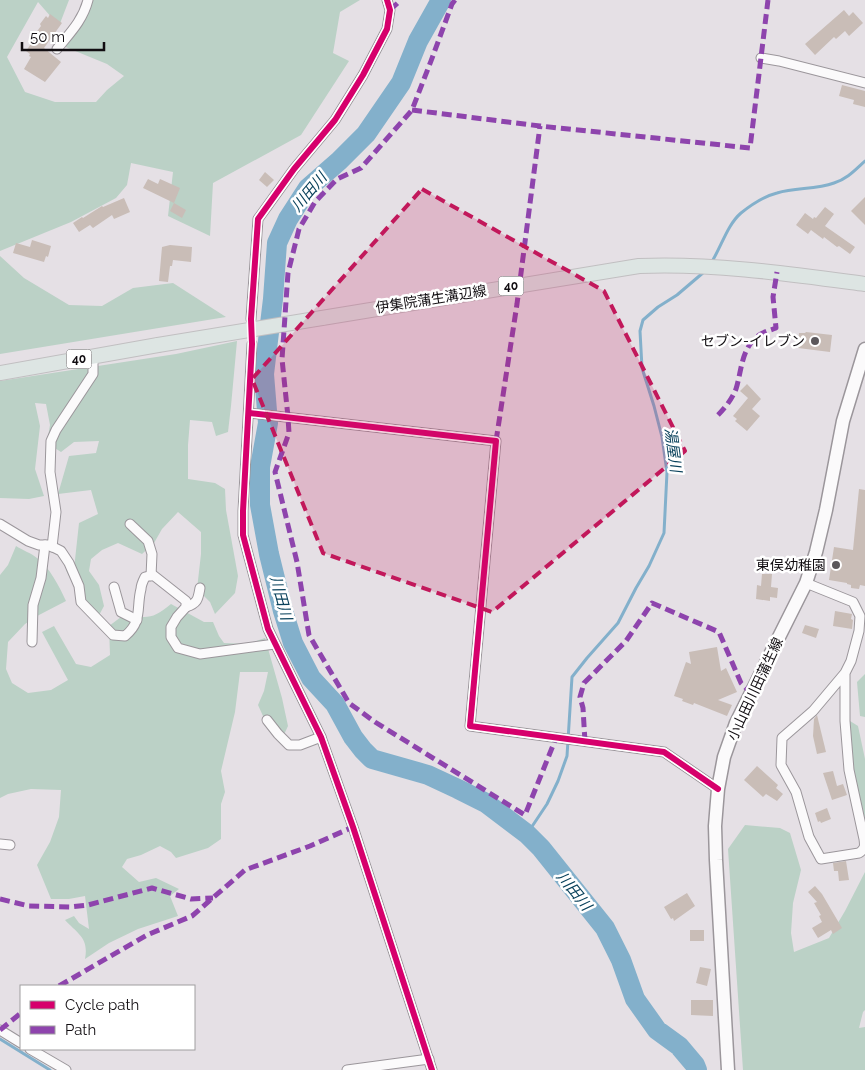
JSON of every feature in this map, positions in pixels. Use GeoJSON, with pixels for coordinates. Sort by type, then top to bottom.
{"type":"FeatureCollection","features":[{"type":"Feature","properties":{"kind":"main road","name":"伊集院蒲生溝辺線"},"geometry":{"type":"LineString","coordinates":[[0,373],[612,269],[647,265],[672,264],[777,272],[865,284]]}},
{"type":"Feature","properties":{"kind":"main road","name":"小山田川田蒲生線"},"geometry":{"type":"LineString","coordinates":[[728,1070],[715,826],[718,789],[724,757],[736,724],[806,583],[826,510],[843,421],[865,350]]}},
{"type":"Feature","properties":{"kind":"street"},"geometry":{"type":"LineString","coordinates":[[57,49],[76,26],[85,11],[88,0]]}},
{"type":"Feature","properties":{"kind":"street"},"geometry":{"type":"LineString","coordinates":[[251,319],[258,219],[294,169],[335,120],[363,75],[387,30],[390,10],[387,0]]}},
{"type":"Feature","properties":{"kind":"street"},"geometry":{"type":"LineString","coordinates":[[762,58],[865,83]]}},
{"type":"Feature","properties":{"kind":"street"},"geometry":{"type":"LineString","coordinates":[[252,344],[243,536],[268,629],[321,737],[353,827],[432,1070]]}},
{"type":"Feature","properties":{"kind":"street"},"geometry":{"type":"LineString","coordinates":[[32,642],[33,605],[56,512],[50,472],[51,441],[56,430],[93,374],[93,357]]}},
{"type":"Feature","properties":{"kind":"street"},"geometry":{"type":"LineString","coordinates":[[249,413],[496,440],[470,726],[664,752],[718,789]]}},
{"type":"Feature","properties":{"kind":"street"},"geometry":{"type":"LineString","coordinates":[[0,524],[28,541],[61,551],[70,563],[79,586],[81,602],[113,635],[125,636],[132,630],[137,620],[140,589],[145,577],[153,575],[186,602],[186,607]]}},
{"type":"Feature","properties":{"kind":"street"},"geometry":{"type":"LineString","coordinates":[[130,524],[148,541],[152,554],[151,576]]}},
{"type":"Feature","properties":{"kind":"street"},"geometry":{"type":"LineString","coordinates":[[806,583],[853,602],[860,616],[859,631],[851,662],[845,673],[813,711],[782,738],[780,765],[796,792],[809,837],[821,859],[859,853],[865,846],[849,770],[845,721],[845,673]]}},
{"type":"Feature","properties":{"kind":"street"},"geometry":{"type":"LineString","coordinates":[[114,587],[121,612],[137,620]]}},
{"type":"Feature","properties":{"kind":"street"},"geometry":{"type":"LineString","coordinates":[[200,588],[198,599],[193,605],[186,607],[171,627],[170,637],[178,648],[200,654],[275,644]]}},
{"type":"Feature","properties":{"kind":"street"},"geometry":{"type":"LineString","coordinates":[[267,720],[289,745],[300,745],[321,737]]}},
{"type":"Feature","properties":{"kind":"street"},"geometry":{"type":"LineString","coordinates":[[0,844],[10,845]]}},
{"type":"Feature","properties":{"kind":"street"},"geometry":{"type":"LineString","coordinates":[[0,1030],[20,1042]]}},
{"type":"Feature","properties":{"kind":"street"},"geometry":{"type":"LineString","coordinates":[[32,1050],[66,1070]]}},
{"type":"Feature","properties":{"kind":"street"},"geometry":{"type":"LineString","coordinates":[[347,1070],[428,1059]]}},
{"type":"Feature","properties":{"kind":"highlighted area"},"geometry":{"type":"Polygon","coordinates":[[[422,189],[604,291],[685,451],[492,612],[323,553],[252,379],[422,189]]]}},
{"type":"Feature","properties":{"kind":"green space"},"geometry":{"type":"Polygon","coordinates":[[[0,0],[69,0],[59,26],[38,2],[7,57],[25,92],[55,102],[96,102],[124,76],[107,64],[63,46],[86,0],[360,0],[340,12],[333,53],[349,61],[301,135],[213,183],[210,236],[168,216],[173,172],[131,163],[127,185],[116,198],[71,222],[0,251],[0,0]]]}},
{"type":"Feature","properties":{"kind":"green space"},"geometry":{"type":"Polygon","coordinates":[[[0,256],[24,278],[69,305],[102,306],[133,288],[173,283],[226,317],[0,354],[0,256]]]}},
{"type":"Feature","properties":{"kind":"green space"},"geometry":{"type":"Polygon","coordinates":[[[237,341],[228,432],[216,436],[212,422],[190,420],[188,445],[188,479],[215,483],[225,489],[226,510],[238,576],[235,593],[215,614],[210,602],[197,589],[201,554],[201,532],[178,512],[162,529],[154,543],[142,554],[118,543],[102,550],[91,559],[89,571],[99,585],[104,606],[97,619],[76,590],[66,570],[74,569],[79,523],[98,514],[91,490],[58,494],[69,456],[96,453],[99,441],[74,442],[61,452],[47,443],[50,425],[46,404],[35,403],[40,426],[35,469],[44,496],[29,499],[0,498],[0,381],[176,354],[237,341]]]}},
{"type":"Feature","properties":{"kind":"green space"},"geometry":{"type":"Polygon","coordinates":[[[16,546],[42,562],[57,583],[66,601],[25,624],[8,642],[6,669],[12,683],[28,693],[51,690],[68,680],[42,632],[54,626],[76,664],[91,667],[110,655],[109,626],[125,614],[139,617],[150,616],[159,613],[171,604],[204,622],[213,622],[224,643],[247,644],[265,638],[288,726],[281,741],[268,727],[258,705],[264,691],[268,672],[240,672],[235,712],[221,771],[225,792],[221,804],[221,839],[208,848],[176,858],[171,852],[160,846],[127,859],[122,867],[139,882],[156,878],[179,889],[170,896],[178,916],[138,929],[109,943],[85,959],[84,941],[65,920],[74,916],[79,923],[89,929],[85,896],[69,899],[51,899],[37,865],[50,842],[59,817],[61,790],[31,789],[8,794],[0,798],[0,575],[8,565],[16,546]]]}},
{"type":"Feature","properties":{"kind":"green space"},"geometry":{"type":"Polygon","coordinates":[[[865,674],[865,717],[860,716],[857,682],[865,674]]]}},
{"type":"Feature","properties":{"kind":"green space"},"geometry":{"type":"Polygon","coordinates":[[[850,721],[858,726],[865,759],[865,819],[852,775],[850,721]]]}},
{"type":"Feature","properties":{"kind":"green space"},"geometry":{"type":"Polygon","coordinates":[[[745,825],[780,828],[790,833],[801,870],[793,903],[791,933],[794,952],[829,938],[865,872],[865,1010],[859,1028],[865,1027],[865,1070],[743,1070],[728,849],[745,825]]]}},
{"type":"Feature","properties":{"kind":"building"},"geometry":{"type":"Polygon","coordinates":[[[844,10],[849,16],[853,12],[863,23],[849,36],[845,31],[836,39],[834,37],[815,55],[805,44],[844,10]]]}},
{"type":"Feature","properties":{"kind":"building"},"geometry":{"type":"Polygon","coordinates":[[[50,14],[62,23],[44,48],[61,62],[45,82],[24,69],[31,57],[26,51],[37,35],[35,34],[41,26],[40,24],[50,14]]]}},
{"type":"Feature","properties":{"kind":"building"},"geometry":{"type":"Polygon","coordinates":[[[842,85],[865,91],[865,107],[853,104],[854,100],[839,96],[842,85]]]}},
{"type":"Feature","properties":{"kind":"building"},"geometry":{"type":"Polygon","coordinates":[[[265,172],[274,180],[267,187],[259,180],[265,172]]]}},
{"type":"Feature","properties":{"kind":"building"},"geometry":{"type":"Polygon","coordinates":[[[148,179],[158,184],[160,179],[180,188],[174,203],[143,188],[148,179]]]}},
{"type":"Feature","properties":{"kind":"building"},"geometry":{"type":"Polygon","coordinates":[[[865,197],[865,225],[851,211],[865,197]]]}},
{"type":"Feature","properties":{"kind":"building"},"geometry":{"type":"Polygon","coordinates":[[[124,198],[130,212],[114,219],[112,215],[93,228],[90,225],[79,232],[73,223],[102,206],[124,198]]]}},
{"type":"Feature","properties":{"kind":"building"},"geometry":{"type":"Polygon","coordinates":[[[174,203],[186,210],[182,218],[170,211],[174,203]]]}},
{"type":"Feature","properties":{"kind":"building"},"geometry":{"type":"Polygon","coordinates":[[[825,207],[834,214],[825,226],[855,247],[850,254],[811,230],[808,234],[796,225],[805,213],[813,219],[825,207]]]}},
{"type":"Feature","properties":{"kind":"building"},"geometry":{"type":"Polygon","coordinates":[[[32,240],[51,246],[48,257],[46,256],[44,262],[13,253],[16,243],[30,247],[32,240]]]}},
{"type":"Feature","properties":{"kind":"building"},"geometry":{"type":"Polygon","coordinates":[[[170,245],[192,247],[191,262],[173,260],[172,266],[170,266],[168,282],[159,281],[162,247],[170,245]]]}},
{"type":"Feature","properties":{"kind":"building","name":"セブン-イレブン"},"geometry":{"type":"Polygon","coordinates":[[[799,333],[832,335],[830,352],[798,348],[799,333]]]}},
{"type":"Feature","properties":{"kind":"building"},"geometry":{"type":"Polygon","coordinates":[[[747,384],[761,399],[752,409],[760,416],[747,431],[735,421],[737,419],[733,416],[748,398],[740,391],[747,384]]]}},
{"type":"Feature","properties":{"kind":"building"},"geometry":{"type":"Polygon","coordinates":[[[859,489],[865,490],[865,586],[860,585],[859,589],[851,588],[851,585],[847,583],[829,580],[834,547],[853,550],[859,489]]]}},
{"type":"Feature","properties":{"kind":"building"},"geometry":{"type":"Polygon","coordinates":[[[762,574],[772,574],[771,587],[778,588],[777,598],[770,597],[770,601],[756,599],[757,585],[761,586],[762,574]]]}},
{"type":"Feature","properties":{"kind":"building"},"geometry":{"type":"Polygon","coordinates":[[[835,611],[852,614],[852,629],[833,626],[835,611]]]}},
{"type":"Feature","properties":{"kind":"building"},"geometry":{"type":"Polygon","coordinates":[[[805,625],[819,629],[816,638],[802,633],[805,625]]]}},
{"type":"Feature","properties":{"kind":"building"},"geometry":{"type":"Polygon","coordinates":[[[717,647],[721,671],[726,668],[737,692],[718,700],[732,705],[727,716],[694,703],[693,705],[682,701],[683,699],[674,696],[686,662],[691,664],[689,652],[717,647]]]}},
{"type":"Feature","properties":{"kind":"building"},"geometry":{"type":"Polygon","coordinates":[[[817,715],[826,752],[817,754],[813,736],[814,719],[817,715]]]}},
{"type":"Feature","properties":{"kind":"building"},"geometry":{"type":"Polygon","coordinates":[[[757,766],[778,785],[776,788],[783,794],[777,801],[766,794],[763,797],[744,780],[757,766]]]}},
{"type":"Feature","properties":{"kind":"building"},"geometry":{"type":"Polygon","coordinates":[[[833,771],[837,786],[843,784],[847,795],[832,800],[823,773],[833,771]]]}},
{"type":"Feature","properties":{"kind":"building"},"geometry":{"type":"Polygon","coordinates":[[[827,808],[831,819],[821,823],[820,821],[818,822],[815,813],[827,808]]]}},
{"type":"Feature","properties":{"kind":"building"},"geometry":{"type":"Polygon","coordinates":[[[846,861],[849,880],[839,881],[838,871],[834,871],[833,863],[846,861]]]}},
{"type":"Feature","properties":{"kind":"building"},"geometry":{"type":"Polygon","coordinates":[[[815,886],[822,894],[842,928],[833,934],[831,930],[818,938],[812,928],[822,922],[819,916],[821,915],[814,903],[817,902],[808,892],[815,886]]]}},
{"type":"Feature","properties":{"kind":"building"},"geometry":{"type":"Polygon","coordinates":[[[687,893],[695,906],[674,921],[664,907],[687,893]]]}},
{"type":"Feature","properties":{"kind":"building"},"geometry":{"type":"Polygon","coordinates":[[[690,930],[704,930],[704,941],[690,941],[690,930]]]}},
{"type":"Feature","properties":{"kind":"building"},"geometry":{"type":"Polygon","coordinates":[[[700,967],[711,969],[707,986],[696,983],[700,967]]]}},
{"type":"Feature","properties":{"kind":"building"},"geometry":{"type":"Polygon","coordinates":[[[691,1000],[713,1000],[713,1016],[691,1015],[691,1000]]]}},
{"type":"Feature","properties":{"kind":"waterway","name":"川田川"},"geometry":{"type":"LineString","coordinates":[[441,0],[418,41],[401,83],[366,134],[308,188],[288,219],[277,243],[273,299],[264,374],[268,423],[260,467],[260,505],[269,554],[293,643],[311,678],[335,704],[353,737],[363,750],[372,759],[428,775],[486,803],[527,834],[541,848],[605,928],[621,960],[635,999],[657,1030],[679,1046],[697,1070]]}},
{"type":"Feature","properties":{"kind":"waterway","name":"湯屋川"},"geometry":{"type":"LineString","coordinates":[[711,263],[736,218],[754,204],[777,193],[820,187],[839,181],[851,174],[865,161]]}},
{"type":"Feature","properties":{"kind":"waterway","name":"湯屋川"},"geometry":{"type":"LineString","coordinates":[[527,834],[547,804],[567,756],[572,677],[618,623],[649,566],[664,533],[667,472],[662,437],[642,368],[640,331],[643,320],[704,272]]}},
{"type":"Feature","properties":{"kind":"waterway"},"geometry":{"type":"LineString","coordinates":[[0,1039],[50,1070]]}},
{"type":"Feature","properties":{"kind":"marked path"},"geometry":{"type":"LineString","coordinates":[[390,10],[401,0]]}},
{"type":"Feature","properties":{"kind":"marked path"},"geometry":{"type":"LineString","coordinates":[[455,0],[412,110],[361,168],[337,179],[315,202],[299,229],[288,273],[282,359],[289,433],[275,472],[297,562],[309,635],[349,703],[375,722],[525,815],[556,738]]}},
{"type":"Feature","properties":{"kind":"marked path"},"geometry":{"type":"LineString","coordinates":[[412,110],[540,126],[750,148],[768,0]]}},
{"type":"Feature","properties":{"kind":"marked path"},"geometry":{"type":"LineString","coordinates":[[496,441],[517,304],[540,126]]}},
{"type":"Feature","properties":{"kind":"marked path"},"geometry":{"type":"LineString","coordinates":[[718,415],[736,389],[743,359],[749,345],[761,334],[776,328],[773,297],[777,272]]}},
{"type":"Feature","properties":{"kind":"marked path"},"geometry":{"type":"LineString","coordinates":[[585,742],[583,708],[580,697],[584,683],[626,641],[652,603],[719,632],[741,683],[751,693]]}},
{"type":"Feature","properties":{"kind":"marked path"},"geometry":{"type":"LineString","coordinates":[[61,985],[147,935],[192,916],[245,870],[310,846],[353,827]]}},
{"type":"Feature","properties":{"kind":"marked path"},"geometry":{"type":"LineString","coordinates":[[0,899],[29,906],[70,907],[88,905],[152,888],[191,899],[213,898]]}},
{"type":"Feature","properties":{"kind":"marked path"},"geometry":{"type":"LineString","coordinates":[[0,1030],[20,1014]]}},
{"type":"Feature","properties":{"kind":"cycle path"},"geometry":{"type":"LineString","coordinates":[[387,0],[390,10],[387,29],[363,75],[335,120],[294,169],[258,219],[251,319],[252,344],[243,535],[268,629],[321,737],[353,827],[432,1070]]}},
{"type":"Feature","properties":{"kind":"cycle path"},"geometry":{"type":"LineString","coordinates":[[249,413],[496,441],[470,726],[664,752],[718,789]]}},
{"type":"Feature","properties":{"kind":"place","name":"セブン-イレブン"},"geometry":{"type":"Point","coordinates":[815,341]}},
{"type":"Feature","properties":{"kind":"place","name":"東俣幼稚園"},"geometry":{"type":"Point","coordinates":[836,565]}}]}
